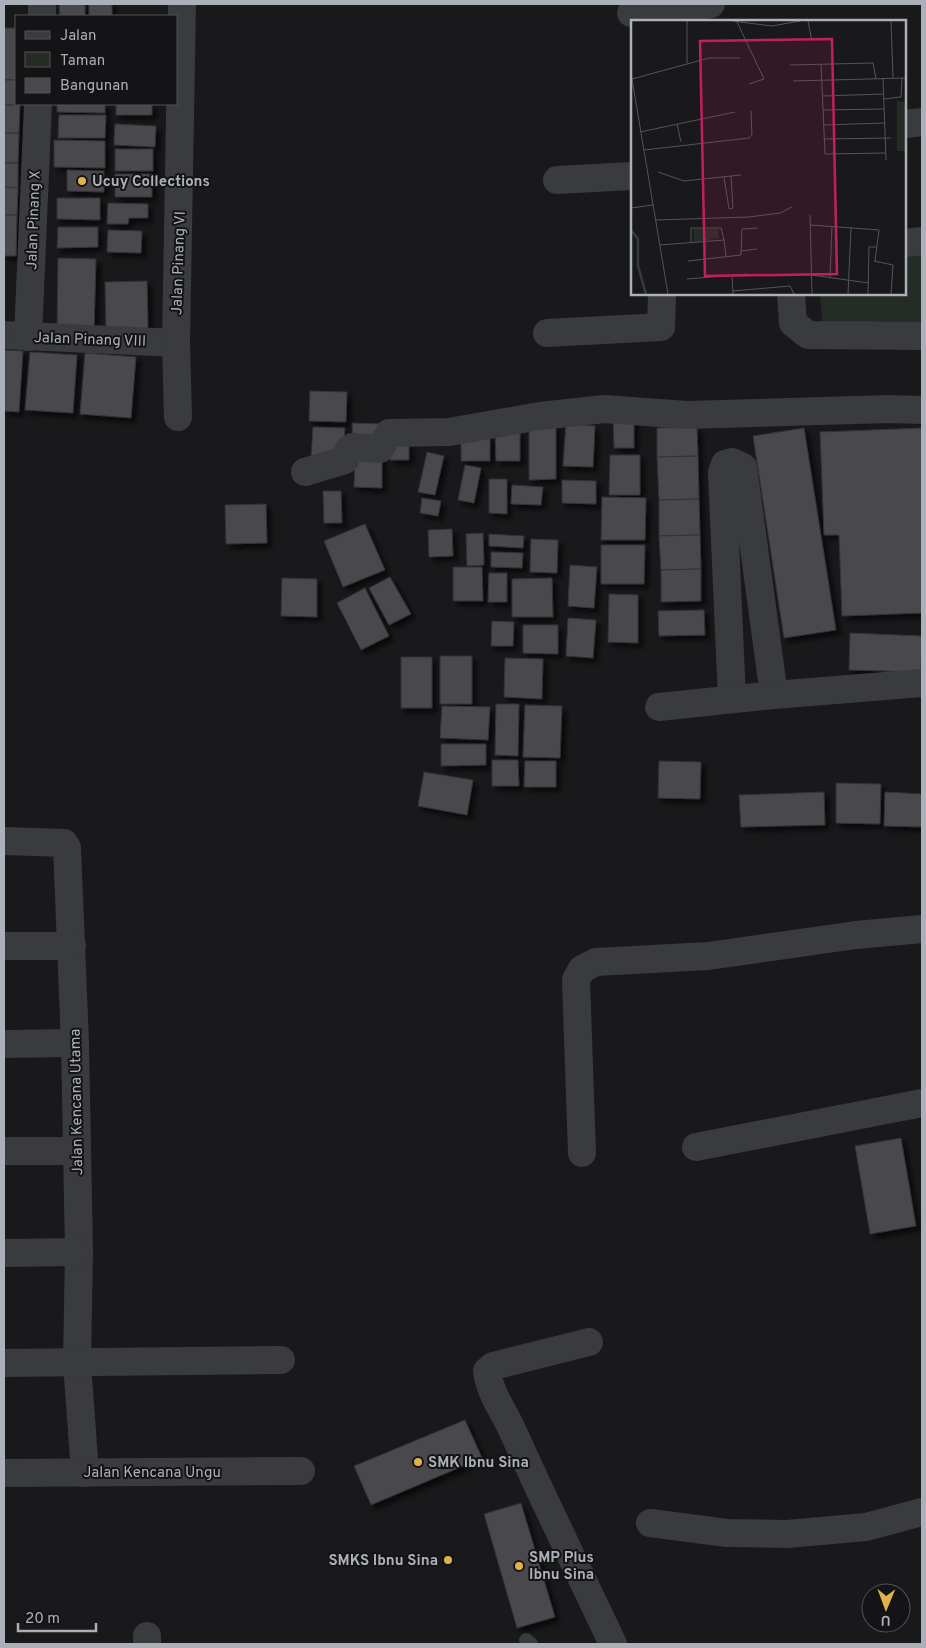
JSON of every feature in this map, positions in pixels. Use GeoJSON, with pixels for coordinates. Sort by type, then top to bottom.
{"type":"FeatureCollection","features":[{"type":"Feature","properties":{"kind":"street","name":"Jalan Pinang VI"},"geometry":{"type":"LineString","coordinates":[[178,417],[176,343],[182,4]]}},
{"type":"Feature","properties":{"kind":"street"},"geometry":{"type":"LineString","coordinates":[[631,13],[711,4]]}},
{"type":"Feature","properties":{"kind":"street","name":"Jalan Pinang X"},"geometry":{"type":"LineString","coordinates":[[16,336],[38,105]]}},
{"type":"Feature","properties":{"kind":"street"},"geometry":{"type":"LineString","coordinates":[[906,124],[922,122]]}},
{"type":"Feature","properties":{"kind":"street"},"geometry":{"type":"LineString","coordinates":[[557,180],[631,176]]}},
{"type":"Feature","properties":{"kind":"street"},"geometry":{"type":"LineString","coordinates":[[906,243],[922,241]]}},
{"type":"Feature","properties":{"kind":"street"},"geometry":{"type":"LineString","coordinates":[[546,332],[661,338],[662,295]]}},
{"type":"Feature","properties":{"kind":"street"},"geometry":{"type":"LineString","coordinates":[[791,295],[793,323],[808,335],[922,336]]}},
{"type":"Feature","properties":{"kind":"street","name":"Jalan Pinang VIII"},"geometry":{"type":"LineString","coordinates":[[16,336],[176,343]]}},
{"type":"Feature","properties":{"kind":"street"},"geometry":{"type":"LineString","coordinates":[[305,472],[345,460],[349,449],[352,447],[380,449],[388,434],[449,432],[540,416],[604,410],[687,415],[889,409],[922,410]]}},
{"type":"Feature","properties":{"kind":"street"},"geometry":{"type":"LineString","coordinates":[[732,699],[722,472],[725,464],[732,462],[743,467],[774,694]]}},
{"type":"Feature","properties":{"kind":"street"},"geometry":{"type":"LineString","coordinates":[[659,707],[774,694],[922,683]]}},
{"type":"Feature","properties":{"kind":"street","name":"Jalan Kencana Utama"},"geometry":{"type":"LineString","coordinates":[[4,841],[64,843],[67,848],[75,1043],[78,1362],[85,1473]]}},
{"type":"Feature","properties":{"kind":"street"},"geometry":{"type":"LineString","coordinates":[[582,1153],[576,980],[582,968],[596,962],[708,956],[856,935],[922,929]]}},
{"type":"Feature","properties":{"kind":"street"},"geometry":{"type":"LineString","coordinates":[[4,946],[72,946]]}},
{"type":"Feature","properties":{"kind":"street"},"geometry":{"type":"LineString","coordinates":[[4,1044],[75,1043]]}},
{"type":"Feature","properties":{"kind":"street"},"geometry":{"type":"LineString","coordinates":[[696,1147],[922,1103]]}},
{"type":"Feature","properties":{"kind":"street"},"geometry":{"type":"LineString","coordinates":[[4,1151],[77,1151]]}},
{"type":"Feature","properties":{"kind":"street"},"geometry":{"type":"LineString","coordinates":[[4,1254],[78,1252]]}},
{"type":"Feature","properties":{"kind":"street"},"geometry":{"type":"LineString","coordinates":[[589,1342],[494,1366],[486,1371],[493,1396],[512,1429],[563,1543],[613,1644]]}},
{"type":"Feature","properties":{"kind":"street"},"geometry":{"type":"LineString","coordinates":[[4,1363],[78,1362],[86,1360],[281,1360]]}},
{"type":"Feature","properties":{"kind":"street","name":"Jalan Kencana Ungu"},"geometry":{"type":"LineString","coordinates":[[4,1473],[301,1471]]}},
{"type":"Feature","properties":{"kind":"street"},"geometry":{"type":"LineString","coordinates":[[650,1523],[727,1533],[787,1534],[866,1527],[922,1512]]}},
{"type":"Feature","properties":{"kind":"green space"},"geometry":{"type":"Polygon","coordinates":[[[922,254],[922,330],[823,331],[820,295],[906,295],[906,256],[922,254]]]}},
{"type":"Feature","properties":{"kind":"building"},"geometry":{"type":"Polygon","coordinates":[[[59,4],[85,4],[85,15],[60,15],[59,4]]]}},
{"type":"Feature","properties":{"kind":"building"},"geometry":{"type":"Polygon","coordinates":[[[89,4],[112,4],[112,15],[89,15],[89,4]]]}},
{"type":"Feature","properties":{"kind":"building"},"geometry":{"type":"Polygon","coordinates":[[[4,28],[15,28],[15,80],[4,80],[4,28]]]}},
{"type":"Feature","properties":{"kind":"building"},"geometry":{"type":"Polygon","coordinates":[[[4,80],[15,80],[15,105],[4,105],[4,80]]]}},
{"type":"Feature","properties":{"kind":"building"},"geometry":{"type":"Polygon","coordinates":[[[4,105],[20,105],[19,133],[4,133],[4,105]]]}},
{"type":"Feature","properties":{"kind":"building"},"geometry":{"type":"Polygon","coordinates":[[[57,105],[105,105],[105,113],[57,112],[57,105]]]}},
{"type":"Feature","properties":{"kind":"building"},"geometry":{"type":"Polygon","coordinates":[[[116,105],[152,105],[152,115],[116,115],[116,105]]]}},
{"type":"Feature","properties":{"kind":"building"},"geometry":{"type":"Polygon","coordinates":[[[59,115],[106,115],[105,138],[58,138],[59,115]]]}},
{"type":"Feature","properties":{"kind":"building"},"geometry":{"type":"Polygon","coordinates":[[[115,124],[156,126],[155,147],[114,145],[115,124]]]}},
{"type":"Feature","properties":{"kind":"building"},"geometry":{"type":"Polygon","coordinates":[[[4,133],[19,133],[18,163],[4,163],[4,133]]]}},
{"type":"Feature","properties":{"kind":"building"},"geometry":{"type":"Polygon","coordinates":[[[54,140],[105,141],[105,168],[54,167],[54,140]]]}},
{"type":"Feature","properties":{"kind":"building"},"geometry":{"type":"Polygon","coordinates":[[[115,149],[153,149],[153,171],[115,171],[115,149]]]}},
{"type":"Feature","properties":{"kind":"building"},"geometry":{"type":"Polygon","coordinates":[[[4,163],[18,163],[18,188],[4,187],[4,163]]]}},
{"type":"Feature","properties":{"kind":"building"},"geometry":{"type":"Polygon","coordinates":[[[67,170],[104,171],[104,192],[67,191],[67,170]]]}},
{"type":"Feature","properties":{"kind":"building"},"geometry":{"type":"Polygon","coordinates":[[[115,174],[152,174],[152,197],[115,197],[115,174]]]}},
{"type":"Feature","properties":{"kind":"building"},"geometry":{"type":"Polygon","coordinates":[[[4,187],[18,188],[17,215],[4,215],[4,187]]]}},
{"type":"Feature","properties":{"kind":"building"},"geometry":{"type":"Polygon","coordinates":[[[57,198],[100,198],[100,220],[57,219],[57,198]]]}},
{"type":"Feature","properties":{"kind":"building"},"geometry":{"type":"Polygon","coordinates":[[[108,203],[148,204],[148,218],[129,218],[128,224],[107,224],[108,203]]]}},
{"type":"Feature","properties":{"kind":"building"},"geometry":{"type":"Polygon","coordinates":[[[4,215],[17,215],[16,256],[4,256],[4,215]]]}},
{"type":"Feature","properties":{"kind":"building"},"geometry":{"type":"Polygon","coordinates":[[[58,227],[98,227],[98,247],[57,248],[58,227]]]}},
{"type":"Feature","properties":{"kind":"building"},"geometry":{"type":"Polygon","coordinates":[[[108,230],[142,231],[141,253],[107,252],[108,230]]]}},
{"type":"Feature","properties":{"kind":"building"},"geometry":{"type":"Polygon","coordinates":[[[58,258],[96,259],[94,331],[57,330],[58,258]]]}},
{"type":"Feature","properties":{"kind":"building"},"geometry":{"type":"Polygon","coordinates":[[[147,281],[148,329],[106,329],[105,282],[147,281]]]}},
{"type":"Feature","properties":{"kind":"building"},"geometry":{"type":"Polygon","coordinates":[[[4,350],[23,351],[19,412],[4,411],[4,350]]]}},
{"type":"Feature","properties":{"kind":"building"},"geometry":{"type":"Polygon","coordinates":[[[30,352],[77,355],[73,413],[25,410],[30,352]]]}},
{"type":"Feature","properties":{"kind":"building"},"geometry":{"type":"Polygon","coordinates":[[[85,353],[136,357],[131,418],[80,414],[85,353]]]}},
{"type":"Feature","properties":{"kind":"building"},"geometry":{"type":"Polygon","coordinates":[[[310,391],[347,392],[346,422],[309,421],[310,391]]]}},
{"type":"Feature","properties":{"kind":"building"},"geometry":{"type":"Polygon","coordinates":[[[613,414],[634,414],[634,448],[614,448],[613,414]]]}},
{"type":"Feature","properties":{"kind":"building"},"geometry":{"type":"Polygon","coordinates":[[[352,423],[383,424],[383,445],[353,445],[352,423]]]}},
{"type":"Feature","properties":{"kind":"building"},"geometry":{"type":"Polygon","coordinates":[[[529,424],[556,424],[556,479],[529,480],[529,424]]]}},
{"type":"Feature","properties":{"kind":"building"},"geometry":{"type":"Polygon","coordinates":[[[566,424],[595,426],[593,467],[563,466],[566,424]]]}},
{"type":"Feature","properties":{"kind":"building"},"geometry":{"type":"Polygon","coordinates":[[[313,427],[345,428],[343,460],[311,458],[313,427]]]}},
{"type":"Feature","properties":{"kind":"building"},"geometry":{"type":"Polygon","coordinates":[[[697,427],[698,456],[657,457],[657,428],[697,427]]]}},
{"type":"Feature","properties":{"kind":"building"},"geometry":{"type":"Polygon","coordinates":[[[804,428],[836,630],[784,638],[753,436],[804,428]]]}},
{"type":"Feature","properties":{"kind":"building"},"geometry":{"type":"Polygon","coordinates":[[[922,428],[922,613],[842,616],[839,535],[824,535],[820,432],[922,428]]]}},
{"type":"Feature","properties":{"kind":"building"},"geometry":{"type":"Polygon","coordinates":[[[495,431],[520,431],[520,461],[496,461],[495,431]]]}},
{"type":"Feature","properties":{"kind":"building"},"geometry":{"type":"Polygon","coordinates":[[[490,435],[490,461],[461,461],[461,436],[490,435]]]}},
{"type":"Feature","properties":{"kind":"building"},"geometry":{"type":"Polygon","coordinates":[[[390,442],[409,443],[409,460],[390,460],[390,442]]]}},
{"type":"Feature","properties":{"kind":"building"},"geometry":{"type":"Polygon","coordinates":[[[427,452],[444,456],[435,495],[418,492],[427,452]]]}},
{"type":"Feature","properties":{"kind":"building"},"geometry":{"type":"Polygon","coordinates":[[[355,455],[382,455],[382,488],[354,487],[355,455]]]}},
{"type":"Feature","properties":{"kind":"building"},"geometry":{"type":"Polygon","coordinates":[[[610,455],[640,455],[640,495],[609,495],[610,455]]]}},
{"type":"Feature","properties":{"kind":"building"},"geometry":{"type":"Polygon","coordinates":[[[698,456],[699,499],[659,500],[657,457],[698,456]]]}},
{"type":"Feature","properties":{"kind":"building"},"geometry":{"type":"Polygon","coordinates":[[[465,465],[481,468],[474,503],[458,500],[465,465]]]}},
{"type":"Feature","properties":{"kind":"building"},"geometry":{"type":"Polygon","coordinates":[[[489,479],[507,479],[507,514],[489,513],[489,479]]]}},
{"type":"Feature","properties":{"kind":"building"},"geometry":{"type":"Polygon","coordinates":[[[562,480],[596,481],[596,504],[562,503],[562,480]]]}},
{"type":"Feature","properties":{"kind":"building"},"geometry":{"type":"Polygon","coordinates":[[[512,485],[543,487],[541,505],[511,504],[512,485]]]}},
{"type":"Feature","properties":{"kind":"building"},"geometry":{"type":"Polygon","coordinates":[[[323,491],[341,491],[342,523],[324,523],[323,491]]]}},
{"type":"Feature","properties":{"kind":"building"},"geometry":{"type":"Polygon","coordinates":[[[602,497],[646,498],[645,540],[601,540],[602,497]]]}},
{"type":"Feature","properties":{"kind":"building"},"geometry":{"type":"Polygon","coordinates":[[[422,498],[441,501],[438,516],[420,513],[422,498]]]}},
{"type":"Feature","properties":{"kind":"building"},"geometry":{"type":"Polygon","coordinates":[[[699,499],[700,535],[659,536],[659,500],[699,499]]]}},
{"type":"Feature","properties":{"kind":"building"},"geometry":{"type":"Polygon","coordinates":[[[266,504],[267,543],[226,544],[225,505],[266,504]]]}},
{"type":"Feature","properties":{"kind":"building"},"geometry":{"type":"Polygon","coordinates":[[[365,524],[385,570],[343,587],[324,541],[365,524]]]}},
{"type":"Feature","properties":{"kind":"building"},"geometry":{"type":"Polygon","coordinates":[[[452,529],[453,556],[429,557],[428,530],[452,529]]]}},
{"type":"Feature","properties":{"kind":"building"},"geometry":{"type":"Polygon","coordinates":[[[483,533],[484,565],[467,566],[466,534],[483,533]]]}},
{"type":"Feature","properties":{"kind":"building"},"geometry":{"type":"Polygon","coordinates":[[[489,534],[524,536],[523,548],[489,546],[489,534]]]}},
{"type":"Feature","properties":{"kind":"building"},"geometry":{"type":"Polygon","coordinates":[[[700,535],[701,569],[661,570],[659,536],[700,535]]]}},
{"type":"Feature","properties":{"kind":"building"},"geometry":{"type":"Polygon","coordinates":[[[531,539],[558,540],[557,573],[530,572],[531,539]]]}},
{"type":"Feature","properties":{"kind":"building"},"geometry":{"type":"Polygon","coordinates":[[[601,545],[645,545],[644,584],[601,584],[601,545]]]}},
{"type":"Feature","properties":{"kind":"building"},"geometry":{"type":"Polygon","coordinates":[[[491,552],[523,553],[522,568],[491,567],[491,552]]]}},
{"type":"Feature","properties":{"kind":"building"},"geometry":{"type":"Polygon","coordinates":[[[570,565],[597,567],[594,608],[568,606],[570,565]]]}},
{"type":"Feature","properties":{"kind":"building"},"geometry":{"type":"Polygon","coordinates":[[[453,567],[482,567],[483,601],[453,601],[453,567]]]}},
{"type":"Feature","properties":{"kind":"building"},"geometry":{"type":"Polygon","coordinates":[[[701,569],[701,601],[661,602],[661,570],[701,569]]]}},
{"type":"Feature","properties":{"kind":"building"},"geometry":{"type":"Polygon","coordinates":[[[489,573],[507,573],[507,602],[488,602],[489,573]]]}},
{"type":"Feature","properties":{"kind":"building"},"geometry":{"type":"Polygon","coordinates":[[[390,577],[411,614],[389,625],[369,588],[390,577]]]}},
{"type":"Feature","properties":{"kind":"building"},"geometry":{"type":"Polygon","coordinates":[[[282,578],[317,579],[317,617],[281,616],[282,578]]]}},
{"type":"Feature","properties":{"kind":"building"},"geometry":{"type":"Polygon","coordinates":[[[552,578],[553,617],[512,617],[512,579],[552,578]]]}},
{"type":"Feature","properties":{"kind":"building"},"geometry":{"type":"Polygon","coordinates":[[[365,588],[389,636],[361,650],[337,603],[365,588]]]}},
{"type":"Feature","properties":{"kind":"building"},"geometry":{"type":"Polygon","coordinates":[[[609,594],[638,595],[638,643],[608,642],[609,594]]]}},
{"type":"Feature","properties":{"kind":"building"},"geometry":{"type":"Polygon","coordinates":[[[704,610],[705,635],[659,636],[658,611],[704,610]]]}},
{"type":"Feature","properties":{"kind":"building"},"geometry":{"type":"Polygon","coordinates":[[[568,618],[596,620],[593,658],[566,656],[568,618]]]}},
{"type":"Feature","properties":{"kind":"building"},"geometry":{"type":"Polygon","coordinates":[[[492,621],[514,622],[513,646],[491,646],[492,621]]]}},
{"type":"Feature","properties":{"kind":"building"},"geometry":{"type":"Polygon","coordinates":[[[523,625],[558,625],[558,654],[523,653],[523,625]]]}},
{"type":"Feature","properties":{"kind":"building"},"geometry":{"type":"Polygon","coordinates":[[[850,633],[922,636],[921,672],[849,670],[850,633]]]}},
{"type":"Feature","properties":{"kind":"building"},"geometry":{"type":"Polygon","coordinates":[[[440,656],[472,656],[472,704],[440,704],[440,656]]]}},
{"type":"Feature","properties":{"kind":"building"},"geometry":{"type":"Polygon","coordinates":[[[401,657],[432,657],[432,708],[401,708],[401,657]]]}},
{"type":"Feature","properties":{"kind":"building"},"geometry":{"type":"Polygon","coordinates":[[[505,658],[543,659],[542,699],[504,697],[505,658]]]}},
{"type":"Feature","properties":{"kind":"building"},"geometry":{"type":"Polygon","coordinates":[[[496,704],[519,704],[518,756],[495,755],[496,704]]]}},
{"type":"Feature","properties":{"kind":"building"},"geometry":{"type":"Polygon","coordinates":[[[525,705],[562,706],[560,758],[523,757],[525,705]]]}},
{"type":"Feature","properties":{"kind":"building"},"geometry":{"type":"Polygon","coordinates":[[[442,706],[490,707],[488,740],[440,738],[442,706]]]}},
{"type":"Feature","properties":{"kind":"building"},"geometry":{"type":"Polygon","coordinates":[[[441,744],[486,744],[486,765],[441,766],[441,744]]]}},
{"type":"Feature","properties":{"kind":"building"},"geometry":{"type":"Polygon","coordinates":[[[492,760],[518,760],[519,786],[492,786],[492,760]]]}},
{"type":"Feature","properties":{"kind":"building"},"geometry":{"type":"Polygon","coordinates":[[[525,761],[556,761],[556,787],[524,787],[525,761]]]}},
{"type":"Feature","properties":{"kind":"building"},"geometry":{"type":"Polygon","coordinates":[[[659,761],[701,762],[700,799],[658,798],[659,761]]]}},
{"type":"Feature","properties":{"kind":"building"},"geometry":{"type":"Polygon","coordinates":[[[424,772],[473,780],[467,815],[418,806],[424,772]]]}},
{"type":"Feature","properties":{"kind":"building"},"geometry":{"type":"Polygon","coordinates":[[[836,783],[881,784],[880,824],[836,823],[836,783]]]}},
{"type":"Feature","properties":{"kind":"building"},"geometry":{"type":"Polygon","coordinates":[[[824,792],[825,825],[741,827],[739,795],[824,792]]]}},
{"type":"Feature","properties":{"kind":"building"},"geometry":{"type":"Polygon","coordinates":[[[885,792],[922,794],[922,827],[884,826],[885,792]]]}},
{"type":"Feature","properties":{"kind":"building"},"geometry":{"type":"Polygon","coordinates":[[[901,1138],[916,1226],[870,1234],[855,1146],[901,1138]]]}},
{"type":"Feature","properties":{"kind":"building","name":"SMK Ibnu Sina"},"geometry":{"type":"Polygon","coordinates":[[[465,1420],[482,1458],[371,1505],[354,1466],[465,1420]]]}},
{"type":"Feature","properties":{"kind":"building","name":"SMP Plus Ibnu Sina"},"geometry":{"type":"Polygon","coordinates":[[[521,1503],[555,1617],[517,1628],[484,1514],[521,1503]]]}},
{"type":"Feature","properties":{"kind":"place","name":"Ucuy Collections"},"geometry":{"type":"Point","coordinates":[82,181]}},
{"type":"Feature","properties":{"kind":"place","name":"SMK Ibnu Sina"},"geometry":{"type":"Point","coordinates":[418,1462]}},
{"type":"Feature","properties":{"kind":"place","name":"SMKS Ibnu Sina"},"geometry":{"type":"Point","coordinates":[448,1560]}},
{"type":"Feature","properties":{"kind":"place","name":"SMP Plus Ibnu Sina"},"geometry":{"type":"Point","coordinates":[519,1566]}}]}
